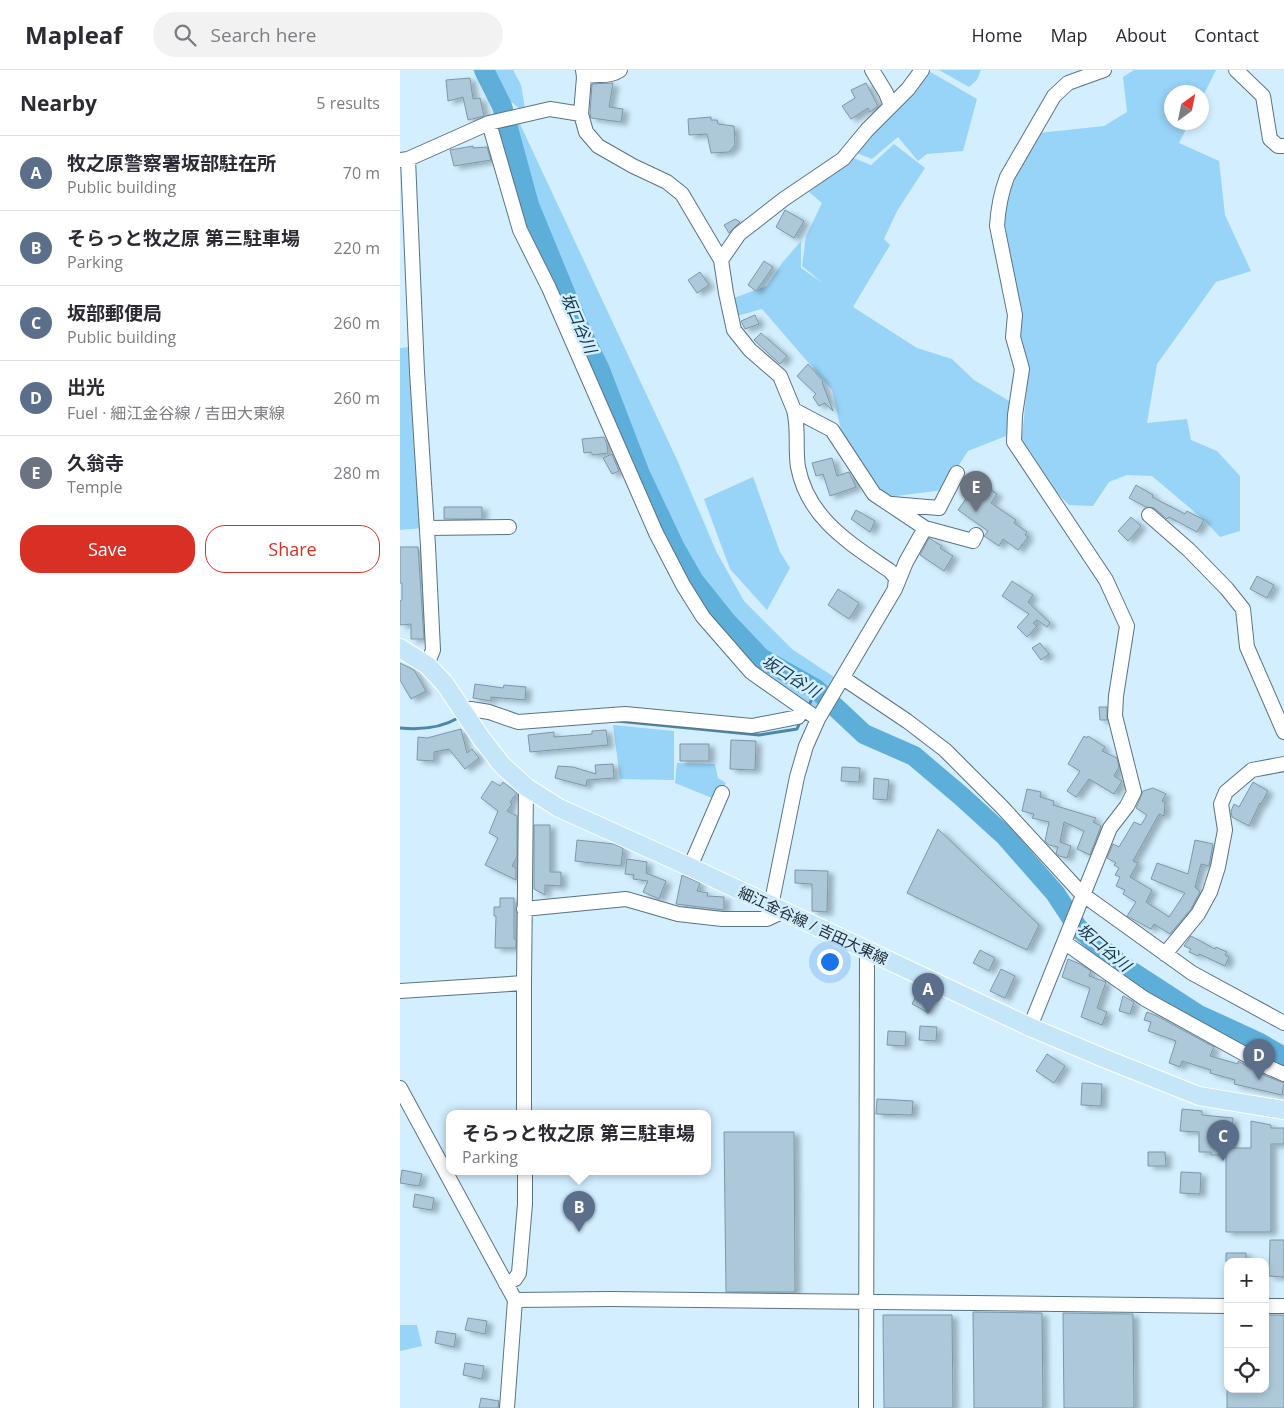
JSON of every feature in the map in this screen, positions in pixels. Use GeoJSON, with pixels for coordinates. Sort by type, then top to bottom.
{"type":"FeatureCollection","features":[{"type":"Feature","properties":{"kind":"main road","name":"細江金谷線 / 吉田大東線"},"geometry":{"type":"LineString","coordinates":[[400,648],[427,666],[445,684],[502,765],[526,787],[559,808],[690,867],[1030,1027],[1199,1096],[1284,1110]]}},
{"type":"Feature","properties":{"kind":"street"},"geometry":{"type":"LineString","coordinates":[[620,70],[607,76],[583,74],[581,114],[586,132],[598,146],[667,182],[682,194],[721,260],[734,330],[750,350],[780,376],[797,421],[796,456],[801,478],[811,501],[834,531],[890,571],[896,578],[895,589]]}},
{"type":"Feature","properties":{"kind":"street"},"geometry":{"type":"LineString","coordinates":[[872,70],[886,93],[891,106]]}},
{"type":"Feature","properties":{"kind":"street"},"geometry":{"type":"LineString","coordinates":[[721,260],[739,234],[784,199],[843,159],[867,130],[908,89],[922,70]]}},
{"type":"Feature","properties":{"kind":"street"},"geometry":{"type":"LineString","coordinates":[[1030,1027],[1110,828],[1127,806],[1134,792],[1115,716],[1116,696],[1127,626],[1106,580],[1014,442],[1015,415],[1022,370],[1012,337],[1015,315],[997,226],[998,212],[1007,178],[1054,96],[1068,83],[1104,70]]}},
{"type":"Feature","properties":{"kind":"street"},"geometry":{"type":"LineString","coordinates":[[1236,70],[1263,96],[1270,139],[1278,146],[1284,146]]}},
{"type":"Feature","properties":{"kind":"street"},"geometry":{"type":"LineString","coordinates":[[427,666],[432,650],[427,528],[404,159],[489,123],[550,109],[581,114]]}},
{"type":"Feature","properties":{"kind":"street"},"geometry":{"type":"LineString","coordinates":[[489,123],[520,230],[549,288],[656,533],[683,585],[703,617],[751,672],[803,709],[820,716]]}},
{"type":"Feature","properties":{"kind":"street"},"geometry":{"type":"LineString","coordinates":[[794,410],[832,430],[874,494],[925,528],[973,540],[976,535]]}},
{"type":"Feature","properties":{"kind":"street"},"geometry":{"type":"LineString","coordinates":[[889,504],[939,508],[957,473]]}},
{"type":"Feature","properties":{"kind":"street"},"geometry":{"type":"LineString","coordinates":[[1148,515],[1189,550],[1227,589],[1243,609],[1246,648],[1284,732]]}},
{"type":"Feature","properties":{"kind":"street"},"geometry":{"type":"LineString","coordinates":[[427,528],[508,527]]}},
{"type":"Feature","properties":{"kind":"street"},"geometry":{"type":"LineString","coordinates":[[524,909],[626,898],[678,914],[722,920],[767,919],[777,909],[797,777],[806,746],[820,716],[895,589],[906,562],[925,528]]}},
{"type":"Feature","properties":{"kind":"street"},"geometry":{"type":"LineString","coordinates":[[842,681],[907,721],[945,750],[1002,807],[1082,894],[1192,973],[1284,1023]]}},
{"type":"Feature","properties":{"kind":"street"},"geometry":{"type":"LineString","coordinates":[[462,710],[471,709],[489,712],[518,722],[625,714],[752,726],[798,717],[803,709]]}},
{"type":"Feature","properties":{"kind":"street"},"geometry":{"type":"LineString","coordinates":[[1165,954],[1198,914],[1210,892],[1226,830],[1221,804],[1226,792],[1252,770],[1284,764]]}},
{"type":"Feature","properties":{"kind":"street"},"geometry":{"type":"LineString","coordinates":[[524,1110],[526,787]]}},
{"type":"Feature","properties":{"kind":"street"},"geometry":{"type":"LineString","coordinates":[[690,867],[722,792]]}},
{"type":"Feature","properties":{"kind":"street"},"geometry":{"type":"LineString","coordinates":[[1066,938],[1159,1007],[1284,1074]]}},
{"type":"Feature","properties":{"kind":"street"},"geometry":{"type":"LineString","coordinates":[[866,1408],[867,951]]}},
{"type":"Feature","properties":{"kind":"street"},"geometry":{"type":"LineString","coordinates":[[400,991],[524,983]]}},
{"type":"Feature","properties":{"kind":"street"},"geometry":{"type":"LineString","coordinates":[[400,1088],[446,1173]]}},
{"type":"Feature","properties":{"kind":"street"},"geometry":{"type":"LineString","coordinates":[[447,1175],[515,1300],[508,1408]]}},
{"type":"Feature","properties":{"kind":"street"},"geometry":{"type":"LineString","coordinates":[[506,1284],[515,1279],[519,1273],[525,1204],[525,1175]]}},
{"type":"Feature","properties":{"kind":"street"},"geometry":{"type":"LineString","coordinates":[[515,1300],[867,1301],[1224,1306]]}},
{"type":"Feature","properties":{"kind":"street"},"geometry":{"type":"LineString","coordinates":[[1269,1306],[1284,1306]]}},
{"type":"Feature","properties":{"kind":"shaded area"},"geometry":{"type":"Polygon","coordinates":[[[473,70],[513,70],[521,85],[526,114],[473,70]]]}},
{"type":"Feature","properties":{"kind":"shaded area"},"geometry":{"type":"Polygon","coordinates":[[[927,70],[977,99],[963,151],[927,154],[918,161],[898,137],[872,159],[850,150],[927,70]]]}},
{"type":"Feature","properties":{"kind":"shaded area"},"geometry":{"type":"Polygon","coordinates":[[[939,70],[981,70],[977,80],[969,87],[939,70]]]}},
{"type":"Feature","properties":{"kind":"shaded area"},"geometry":{"type":"Polygon","coordinates":[[[1134,70],[1216,70],[1208,85],[1164,85],[1164,130],[1186,130],[1179,143],[1219,161],[1225,215],[1251,271],[1216,282],[1157,364],[1147,423],[1187,419],[1191,440],[1217,451],[1240,476],[1240,531],[1220,537],[1204,520],[1152,476],[1127,475],[1109,482],[1093,506],[1069,505],[1051,487],[1021,445],[1029,369],[1018,324],[1002,221],[1015,175],[1039,133],[1104,126],[1127,112],[1123,77],[1134,70]]]}},
{"type":"Feature","properties":{"kind":"shaded area"},"geometry":{"type":"Polygon","coordinates":[[[520,124],[678,462],[717,553],[744,601],[792,649],[834,677],[814,715],[710,631],[667,554],[517,213],[508,183],[503,128],[520,124]]]}},
{"type":"Feature","properties":{"kind":"shaded area"},"geometry":{"type":"Polygon","coordinates":[[[894,144],[925,168],[897,211],[884,239],[890,245],[853,307],[917,348],[952,359],[974,380],[1011,402],[1006,436],[968,451],[943,490],[881,498],[843,439],[832,390],[762,309],[733,317],[731,299],[767,286],[782,263],[801,241],[801,268],[824,284],[802,266],[806,236],[822,203],[809,192],[841,167],[846,155],[871,165],[894,144]]]}},
{"type":"Feature","properties":{"kind":"shaded area"},"geometry":{"type":"Polygon","coordinates":[[[409,347],[423,528],[400,530],[400,348],[409,347]]]}},
{"type":"Feature","properties":{"kind":"shaded area"},"geometry":{"type":"Polygon","coordinates":[[[753,477],[780,552],[790,568],[767,610],[730,569],[704,499],[753,477]]]}},
{"type":"Feature","properties":{"kind":"shaded area"},"geometry":{"type":"Polygon","coordinates":[[[613,725],[674,731],[674,780],[620,779],[613,725]]]}},
{"type":"Feature","properties":{"kind":"shaded area"},"geometry":{"type":"Polygon","coordinates":[[[677,763],[715,764],[718,778],[726,783],[717,800],[675,783],[677,763]]]}},
{"type":"Feature","properties":{"kind":"shaded area"},"geometry":{"type":"Polygon","coordinates":[[[400,1325],[417,1325],[422,1346],[400,1351],[400,1325]]]}},
{"type":"Feature","properties":{"kind":"building"},"geometry":{"type":"Polygon","coordinates":[[[470,78],[473,99],[480,98],[484,116],[468,120],[463,97],[448,101],[446,80],[470,78]]]}},
{"type":"Feature","properties":{"kind":"building"},"geometry":{"type":"Polygon","coordinates":[[[613,83],[609,107],[623,109],[621,122],[591,118],[592,84],[613,83]]]}},
{"type":"Feature","properties":{"kind":"building"},"geometry":{"type":"Polygon","coordinates":[[[866,83],[878,106],[870,112],[868,108],[851,119],[842,106],[855,98],[851,90],[866,83]]]}},
{"type":"Feature","properties":{"kind":"building"},"geometry":{"type":"Polygon","coordinates":[[[711,117],[711,120],[717,120],[718,124],[734,126],[735,145],[729,152],[711,153],[707,134],[689,135],[688,119],[711,117]]]}},
{"type":"Feature","properties":{"kind":"building"},"geometry":{"type":"Polygon","coordinates":[[[473,146],[473,148],[487,147],[491,160],[454,166],[450,150],[473,146]]]}},
{"type":"Feature","properties":{"kind":"building"},"geometry":{"type":"Polygon","coordinates":[[[785,210],[804,221],[794,238],[776,227],[785,210]]]}},
{"type":"Feature","properties":{"kind":"building"},"geometry":{"type":"Polygon","coordinates":[[[735,219],[740,222],[729,233],[724,225],[735,219]]]}},
{"type":"Feature","properties":{"kind":"building"},"geometry":{"type":"Polygon","coordinates":[[[764,261],[773,267],[756,291],[748,285],[764,261]]]}},
{"type":"Feature","properties":{"kind":"building"},"geometry":{"type":"Polygon","coordinates":[[[700,272],[709,285],[697,293],[688,280],[700,272]]]}},
{"type":"Feature","properties":{"kind":"building"},"geometry":{"type":"Polygon","coordinates":[[[755,315],[759,324],[745,329],[741,321],[755,315]]]}},
{"type":"Feature","properties":{"kind":"building"},"geometry":{"type":"Polygon","coordinates":[[[761,333],[787,356],[780,364],[754,340],[761,333]]]}},
{"type":"Feature","properties":{"kind":"building"},"geometry":{"type":"Polygon","coordinates":[[[808,364],[823,381],[833,411],[825,403],[819,406],[813,397],[816,394],[797,376],[808,364]]]}},
{"type":"Feature","properties":{"kind":"building"},"geometry":{"type":"Polygon","coordinates":[[[604,437],[608,453],[593,455],[591,452],[584,453],[582,439],[604,437]]]}},
{"type":"Feature","properties":{"kind":"building"},"geometry":{"type":"Polygon","coordinates":[[[612,454],[619,471],[612,474],[603,458],[612,454]]]}},
{"type":"Feature","properties":{"kind":"building"},"geometry":{"type":"Polygon","coordinates":[[[832,458],[837,476],[849,472],[856,487],[830,496],[823,474],[816,476],[812,463],[832,458]]]}},
{"type":"Feature","properties":{"kind":"building"},"geometry":{"type":"Polygon","coordinates":[[[981,483],[997,494],[991,503],[1016,520],[1014,523],[1027,532],[1025,535],[1028,537],[1018,550],[1003,539],[999,546],[984,536],[988,531],[958,510],[970,493],[973,496],[981,483]]]}},
{"type":"Feature","properties":{"kind":"building"},"geometry":{"type":"Polygon","coordinates":[[[1136,485],[1153,495],[1152,497],[1185,514],[1187,511],[1204,520],[1197,532],[1169,517],[1167,519],[1154,508],[1146,507],[1129,498],[1136,485]]]}},
{"type":"Feature","properties":{"kind":"building"},"geometry":{"type":"Polygon","coordinates":[[[444,507],[482,507],[482,519],[444,519],[444,507]]]}},
{"type":"Feature","properties":{"kind":"building"},"geometry":{"type":"Polygon","coordinates":[[[856,510],[875,521],[870,532],[851,519],[856,510]]]}},
{"type":"Feature","properties":{"kind":"building"},"geometry":{"type":"Polygon","coordinates":[[[1131,517],[1141,526],[1128,541],[1118,531],[1131,517]]]}},
{"type":"Feature","properties":{"kind":"building"},"geometry":{"type":"Polygon","coordinates":[[[929,538],[953,556],[944,571],[920,555],[929,538]]]}},
{"type":"Feature","properties":{"kind":"building"},"geometry":{"type":"Polygon","coordinates":[[[400,547],[418,547],[424,639],[411,639],[411,624],[400,625],[402,583],[400,583],[400,547]]]}},
{"type":"Feature","properties":{"kind":"building"},"geometry":{"type":"Polygon","coordinates":[[[1257,576],[1274,585],[1267,598],[1250,589],[1257,576]]]}},
{"type":"Feature","properties":{"kind":"building"},"geometry":{"type":"Polygon","coordinates":[[[1012,581],[1033,595],[1028,602],[1050,623],[1047,627],[1037,620],[1033,623],[1037,626],[1027,637],[1017,627],[1029,614],[1002,596],[1012,581]]]}},
{"type":"Feature","properties":{"kind":"building"},"geometry":{"type":"Polygon","coordinates":[[[838,589],[859,603],[849,619],[828,605],[838,589]]]}},
{"type":"Feature","properties":{"kind":"building"},"geometry":{"type":"Polygon","coordinates":[[[1040,643],[1049,654],[1041,660],[1032,648],[1040,643]]]}},
{"type":"Feature","properties":{"kind":"building"},"geometry":{"type":"Polygon","coordinates":[[[400,663],[414,670],[426,691],[411,699],[400,680],[400,663]]]}},
{"type":"Feature","properties":{"kind":"building"},"geometry":{"type":"Polygon","coordinates":[[[475,684],[503,688],[504,685],[526,687],[525,700],[491,697],[491,701],[473,698],[475,684]]]}},
{"type":"Feature","properties":{"kind":"building"},"geometry":{"type":"Polygon","coordinates":[[[1099,707],[1107,707],[1107,720],[1100,720],[1099,707]]]}},
{"type":"Feature","properties":{"kind":"building"},"geometry":{"type":"Polygon","coordinates":[[[461,729],[467,753],[472,749],[479,758],[465,769],[449,749],[434,752],[434,761],[417,760],[418,737],[427,738],[461,729]]]}},
{"type":"Feature","properties":{"kind":"building"},"geometry":{"type":"Polygon","coordinates":[[[606,730],[608,745],[530,752],[528,735],[554,732],[554,737],[592,734],[592,731],[606,730]]]}},
{"type":"Feature","properties":{"kind":"building"},"geometry":{"type":"Polygon","coordinates":[[[1084,736],[1087,738],[1088,736],[1105,747],[1102,751],[1117,758],[1119,767],[1114,776],[1122,781],[1114,794],[1089,779],[1076,797],[1067,791],[1080,771],[1068,764],[1084,736]]]}},
{"type":"Feature","properties":{"kind":"building"},"geometry":{"type":"Polygon","coordinates":[[[731,740],[756,741],[755,770],[730,769],[731,740]]]}},
{"type":"Feature","properties":{"kind":"building"},"geometry":{"type":"Polygon","coordinates":[[[680,744],[709,744],[709,761],[680,761],[680,744]]]}},
{"type":"Feature","properties":{"kind":"building"},"geometry":{"type":"Polygon","coordinates":[[[613,764],[614,778],[587,780],[586,786],[555,778],[558,766],[573,767],[596,774],[595,765],[613,764]]]}},
{"type":"Feature","properties":{"kind":"building"},"geometry":{"type":"Polygon","coordinates":[[[842,767],[860,768],[859,782],[841,781],[842,767]]]}},
{"type":"Feature","properties":{"kind":"building"},"geometry":{"type":"Polygon","coordinates":[[[874,778],[889,780],[887,800],[873,799],[874,778]]]}},
{"type":"Feature","properties":{"kind":"building"},"geometry":{"type":"Polygon","coordinates":[[[492,781],[500,786],[503,782],[517,793],[510,802],[512,804],[507,811],[517,816],[517,856],[512,866],[516,868],[516,880],[485,865],[498,838],[489,833],[498,811],[481,798],[492,781]]]}},
{"type":"Feature","properties":{"kind":"building"},"geometry":{"type":"Polygon","coordinates":[[[1253,782],[1268,791],[1249,826],[1232,817],[1231,811],[1234,804],[1239,807],[1253,782]]]}},
{"type":"Feature","properties":{"kind":"building"},"geometry":{"type":"Polygon","coordinates":[[[1153,788],[1166,794],[1162,801],[1165,803],[1164,816],[1159,814],[1133,861],[1138,863],[1130,877],[1152,890],[1146,902],[1169,917],[1185,893],[1151,879],[1157,863],[1188,874],[1195,840],[1213,844],[1209,866],[1201,864],[1195,887],[1200,892],[1191,909],[1170,934],[1154,924],[1151,929],[1127,916],[1136,902],[1123,894],[1125,890],[1116,886],[1120,877],[1115,875],[1119,868],[1114,865],[1116,863],[1107,858],[1113,844],[1119,847],[1134,822],[1141,825],[1147,815],[1136,808],[1143,791],[1153,788]]]}},
{"type":"Feature","properties":{"kind":"building"},"geometry":{"type":"Polygon","coordinates":[[[1027,789],[1041,792],[1040,797],[1054,801],[1053,805],[1096,818],[1093,822],[1101,826],[1090,855],[1077,849],[1084,831],[1064,822],[1060,842],[1071,846],[1067,858],[1056,853],[1058,847],[1049,845],[1045,841],[1049,822],[1032,818],[1034,814],[1022,811],[1027,789]]]}},
{"type":"Feature","properties":{"kind":"building"},"geometry":{"type":"Polygon","coordinates":[[[534,825],[550,825],[550,872],[561,872],[561,886],[545,885],[545,895],[534,889],[534,825]]]}},
{"type":"Feature","properties":{"kind":"building"},"geometry":{"type":"Polygon","coordinates":[[[938,829],[1039,925],[1027,950],[907,893],[938,829]]]}},
{"type":"Feature","properties":{"kind":"building"},"geometry":{"type":"Polygon","coordinates":[[[577,840],[614,844],[623,848],[621,866],[575,861],[577,840]]]}},
{"type":"Feature","properties":{"kind":"building"},"geometry":{"type":"Polygon","coordinates":[[[627,859],[647,862],[646,873],[666,881],[659,899],[643,892],[648,881],[633,879],[634,875],[625,874],[627,859]]]}},
{"type":"Feature","properties":{"kind":"building"},"geometry":{"type":"Polygon","coordinates":[[[795,870],[828,871],[827,912],[812,911],[812,884],[795,883],[795,870]]]}},
{"type":"Feature","properties":{"kind":"building"},"geometry":{"type":"Polygon","coordinates":[[[682,875],[700,883],[697,891],[708,893],[707,896],[724,897],[724,910],[676,904],[682,875]]]}},
{"type":"Feature","properties":{"kind":"building"},"geometry":{"type":"Polygon","coordinates":[[[500,898],[514,898],[514,939],[516,939],[516,948],[495,948],[496,916],[494,916],[494,907],[500,907],[500,898]]]}},
{"type":"Feature","properties":{"kind":"building"},"geometry":{"type":"Polygon","coordinates":[[[1191,936],[1215,949],[1216,947],[1227,952],[1225,955],[1229,957],[1225,966],[1199,954],[1198,956],[1189,952],[1191,949],[1184,946],[1191,936]]]}},
{"type":"Feature","properties":{"kind":"building"},"geometry":{"type":"Polygon","coordinates":[[[980,950],[995,958],[989,971],[973,963],[980,950]]]}},
{"type":"Feature","properties":{"kind":"building"},"geometry":{"type":"Polygon","coordinates":[[[1068,959],[1091,971],[1089,976],[1106,982],[1097,1008],[1107,1012],[1102,1025],[1081,1017],[1090,988],[1062,977],[1068,959]]]}},
{"type":"Feature","properties":{"kind":"building"},"geometry":{"type":"Polygon","coordinates":[[[1001,969],[1015,976],[1005,998],[990,991],[1001,969]]]}},
{"type":"Feature","properties":{"kind":"building"},"geometry":{"type":"Polygon","coordinates":[[[918,992],[934,1000],[927,1012],[912,1004],[918,992]]]}},
{"type":"Feature","properties":{"kind":"building"},"geometry":{"type":"Polygon","coordinates":[[[1123,996],[1134,1002],[1130,1014],[1119,1011],[1123,996]]]}},
{"type":"Feature","properties":{"kind":"building"},"geometry":{"type":"Polygon","coordinates":[[[1147,1012],[1214,1047],[1210,1056],[1238,1064],[1238,1061],[1284,1083],[1282,1095],[1234,1084],[1235,1080],[1210,1073],[1211,1070],[1182,1061],[1180,1067],[1169,1063],[1176,1041],[1148,1031],[1151,1022],[1144,1020],[1147,1012]]]}},
{"type":"Feature","properties":{"kind":"building"},"geometry":{"type":"Polygon","coordinates":[[[920,1026],[937,1027],[936,1041],[919,1040],[920,1026]]]}},
{"type":"Feature","properties":{"kind":"building"},"geometry":{"type":"Polygon","coordinates":[[[888,1031],[906,1032],[905,1046],[887,1045],[888,1031]]]}},
{"type":"Feature","properties":{"kind":"building"},"geometry":{"type":"Polygon","coordinates":[[[1047,1054],[1065,1066],[1054,1083],[1036,1071],[1047,1054]]]}},
{"type":"Feature","properties":{"kind":"building"},"geometry":{"type":"Polygon","coordinates":[[[1082,1083],[1102,1084],[1101,1106],[1081,1105],[1082,1083]]]}},
{"type":"Feature","properties":{"kind":"building"},"geometry":{"type":"Polygon","coordinates":[[[877,1099],[913,1101],[912,1115],[876,1114],[877,1099]]]}},
{"type":"Feature","properties":{"kind":"building"},"geometry":{"type":"Polygon","coordinates":[[[1182,1109],[1202,1111],[1202,1115],[1233,1118],[1231,1148],[1251,1148],[1251,1121],[1271,1125],[1271,1128],[1284,1128],[1284,1144],[1271,1144],[1271,1232],[1226,1232],[1226,1155],[1211,1155],[1211,1152],[1199,1152],[1199,1132],[1180,1131],[1182,1109]]]}},
{"type":"Feature","properties":{"kind":"building"},"geometry":{"type":"Polygon","coordinates":[[[724,1132],[794,1132],[795,1292],[726,1292],[724,1132]]]}},
{"type":"Feature","properties":{"kind":"building"},"geometry":{"type":"Polygon","coordinates":[[[1148,1152],[1165,1152],[1166,1166],[1148,1166],[1148,1152]]]}},
{"type":"Feature","properties":{"kind":"building"},"geometry":{"type":"Polygon","coordinates":[[[402,1170],[422,1174],[419,1186],[400,1183],[402,1170]]]}},
{"type":"Feature","properties":{"kind":"building"},"geometry":{"type":"Polygon","coordinates":[[[1181,1172],[1201,1173],[1200,1194],[1180,1193],[1181,1172]]]}},
{"type":"Feature","properties":{"kind":"building"},"geometry":{"type":"Polygon","coordinates":[[[415,1194],[434,1198],[432,1210],[413,1207],[415,1194]]]}},
{"type":"Feature","properties":{"kind":"building"},"geometry":{"type":"Polygon","coordinates":[[[1270,1240],[1284,1240],[1284,1277],[1269,1276],[1270,1240]]]}},
{"type":"Feature","properties":{"kind":"building"},"geometry":{"type":"Polygon","coordinates":[[[1226,1253],[1246,1253],[1246,1258],[1226,1258],[1226,1253]]]}},
{"type":"Feature","properties":{"kind":"building"},"geometry":{"type":"Polygon","coordinates":[[[973,1312],[1042,1313],[1043,1408],[974,1408],[973,1312]]]}},
{"type":"Feature","properties":{"kind":"building"},"geometry":{"type":"Polygon","coordinates":[[[1063,1313],[1133,1314],[1134,1408],[1064,1408],[1063,1313]]]}},
{"type":"Feature","properties":{"kind":"building"},"geometry":{"type":"Polygon","coordinates":[[[883,1315],[952,1315],[953,1408],[884,1408],[883,1315]]]}},
{"type":"Feature","properties":{"kind":"building"},"geometry":{"type":"Polygon","coordinates":[[[1269,1315],[1284,1315],[1284,1408],[1227,1408],[1227,1393],[1269,1393],[1269,1315]]]}},
{"type":"Feature","properties":{"kind":"building"},"geometry":{"type":"Polygon","coordinates":[[[468,1318],[487,1321],[485,1334],[465,1330],[468,1318]]]}},
{"type":"Feature","properties":{"kind":"building"},"geometry":{"type":"Polygon","coordinates":[[[437,1331],[456,1334],[454,1347],[435,1343],[437,1331]]]}},
{"type":"Feature","properties":{"kind":"building"},"geometry":{"type":"Polygon","coordinates":[[[465,1363],[484,1366],[482,1379],[463,1375],[465,1363]]]}},
{"type":"Feature","properties":{"kind":"building"},"geometry":{"type":"Polygon","coordinates":[[[481,1398],[499,1401],[498,1408],[479,1408],[481,1398]]]}},
{"type":"Feature","properties":{"kind":"waterway","name":"坂口谷川"},"geometry":{"type":"LineString","coordinates":[[484,70],[502,106],[529,205],[580,329],[600,370],[640,474],[675,548],[694,581],[726,621],[761,658],[816,689],[864,734],[914,756],[960,795],[1004,835],[1055,893],[1078,928],[1120,964],[1197,1014],[1258,1042],[1284,1057]]}},
{"type":"Feature","properties":{"kind":"waterway"},"geometry":{"type":"LineString","coordinates":[[810,703],[816,689]]}},
{"type":"Feature","properties":{"kind":"waterway"},"geometry":{"type":"LineString","coordinates":[[400,728],[430,728],[458,718]]}},
{"type":"Feature","properties":{"kind":"waterway"},"geometry":{"type":"LineString","coordinates":[[617,721],[759,735],[797,729],[801,720]]}},
{"type":"Feature","properties":{"kind":"place","name":"久翁寺"},"geometry":{"type":"Point","coordinates":[976,512]}},
{"type":"Feature","properties":{"kind":"place","name":"牧之原警察署坂部駐在所"},"geometry":{"type":"Point","coordinates":[928,1014]}},
{"type":"Feature","properties":{"kind":"place","name":"出光"},"geometry":{"type":"Point","coordinates":[1259,1080]}},
{"type":"Feature","properties":{"kind":"place","name":"坂部郵便局"},"geometry":{"type":"Point","coordinates":[1223,1161]}},
{"type":"Feature","properties":{"kind":"place","name":"そらっと牧之原 第三駐車場"},"geometry":{"type":"Point","coordinates":[579,1232]}}]}
